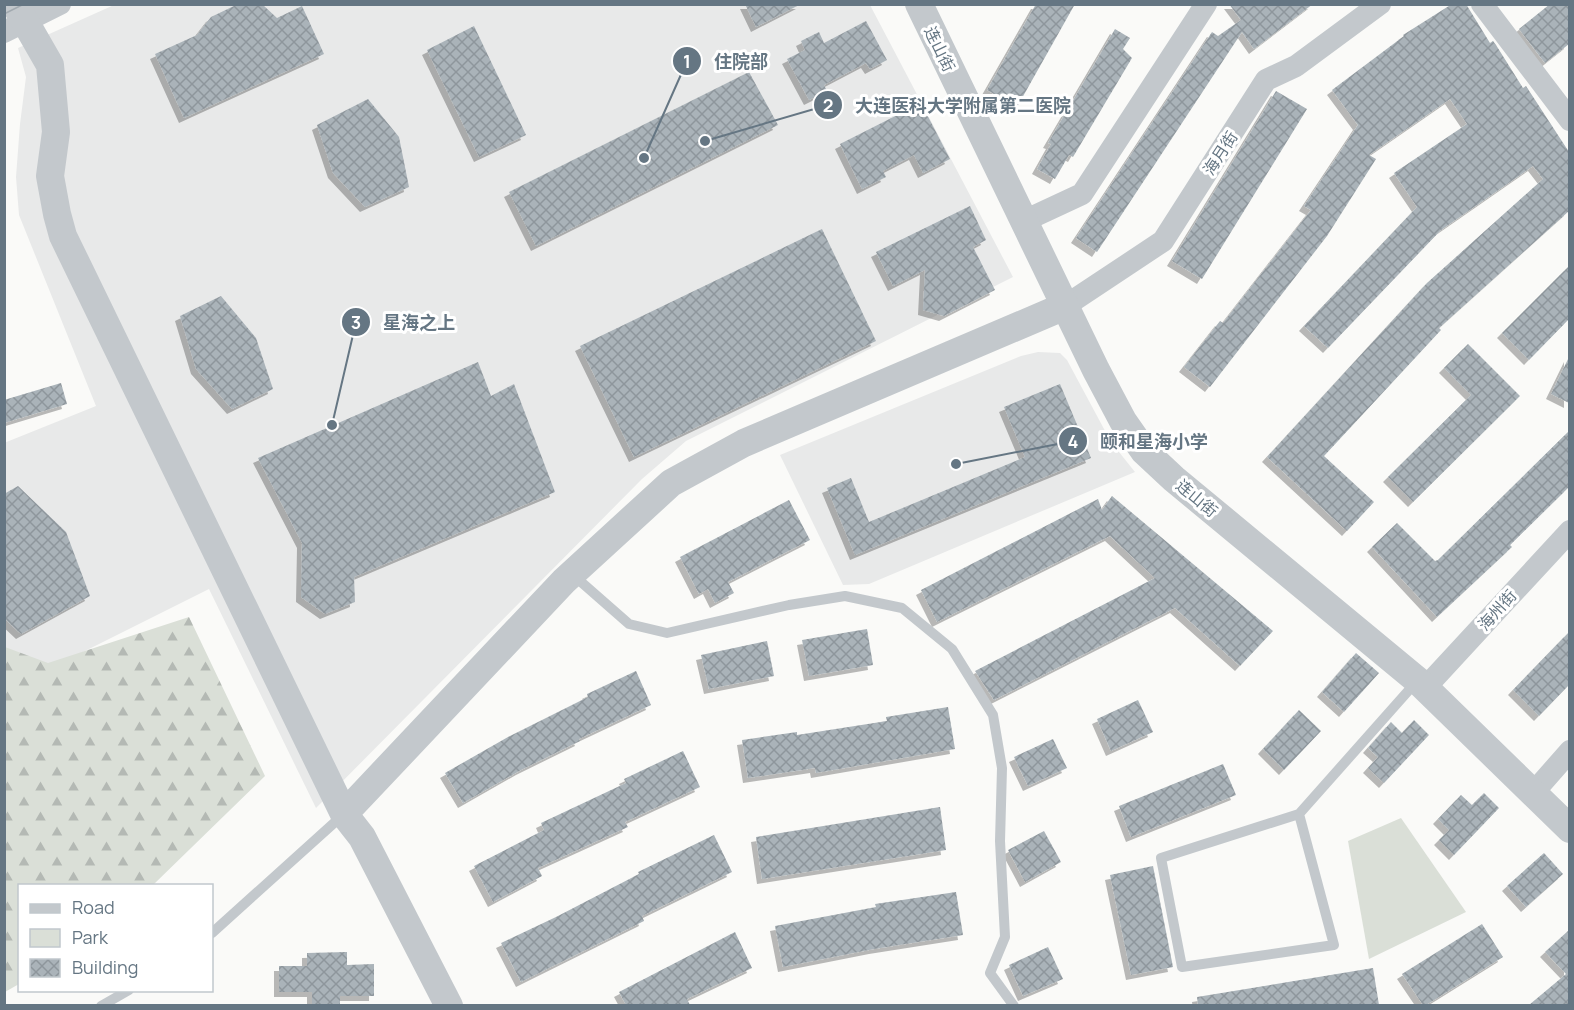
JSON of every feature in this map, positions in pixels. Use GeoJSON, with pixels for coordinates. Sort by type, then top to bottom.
{"type":"FeatureCollection","features":[{"type":"Feature","properties":{"kind":"street"},"geometry":{"type":"LineString","coordinates":[[60,4],[14,20],[50,65],[57,132],[50,176],[63,236],[344,814],[362,837],[449,1005]]}},
{"type":"Feature","properties":{"kind":"street","name":"连山街"},"geometry":{"type":"LineString","coordinates":[[919,4],[1065,306],[1123,421],[1144,451],[1174,479],[1421,684],[1569,829]]}},
{"type":"Feature","properties":{"kind":"street"},"geometry":{"type":"LineString","coordinates":[[1024,221],[1082,194],[1206,4]]}},
{"type":"Feature","properties":{"kind":"street","name":"海月街"},"geometry":{"type":"LineString","coordinates":[[1065,306],[1163,241],[1266,80],[1296,66],[1380,4]]}},
{"type":"Feature","properties":{"kind":"street"},"geometry":{"type":"LineString","coordinates":[[1482,4],[1569,120]]}},
{"type":"Feature","properties":{"kind":"street"},"geometry":{"type":"LineString","coordinates":[[344,814],[572,574],[671,483],[744,444],[1065,306]]}},
{"type":"Feature","properties":{"kind":"street","name":"海州街"},"geometry":{"type":"LineString","coordinates":[[1421,684],[1569,531]]}},
{"type":"Feature","properties":{"kind":"street"},"geometry":{"type":"LineString","coordinates":[[1533,793],[1569,752]]}},
{"type":"Feature","properties":{"kind":"lane"},"geometry":{"type":"LineString","coordinates":[[572,574],[629,624],[667,633],[789,605],[845,596],[902,608],[952,649],[993,715],[1002,768],[1000,841],[1005,937],[990,973],[1014,1005]]}},
{"type":"Feature","properties":{"kind":"lane"},"geometry":{"type":"LineString","coordinates":[[1299,814],[1334,945],[1182,967],[1161,858],[1299,814],[1421,684]]}},
{"type":"Feature","properties":{"kind":"lane"},"geometry":{"type":"LineString","coordinates":[[213,932],[344,814]]}},
{"type":"Feature","properties":{"kind":"lane"},"geometry":{"type":"LineString","coordinates":[[101,1005],[125,992]]}},
{"type":"Feature","properties":{"kind":"shaded area"},"geometry":{"type":"Polygon","coordinates":[[[114,5],[870,5],[1013,277],[686,441],[642,479],[316,808],[209,589],[21,683],[5,669],[4,443],[96,406],[19,215],[16,177],[26,77],[18,48],[114,5]]]}},
{"type":"Feature","properties":{"kind":"shaded area"},"geometry":{"type":"Polygon","coordinates":[[[1038,352],[1060,353],[1067,360],[1111,442],[1135,472],[869,584],[843,585],[780,455],[1021,356],[1038,352]]]}},
{"type":"Feature","properties":{"kind":"green space"},"geometry":{"type":"Polygon","coordinates":[[[189,617],[265,776],[154,884],[18,884],[18,985],[5,992],[5,647],[48,663],[189,617]]]}},
{"type":"Feature","properties":{"kind":"green space"},"geometry":{"type":"Polygon","coordinates":[[[1401,818],[1466,912],[1369,959],[1348,841],[1401,818]]]}},
{"type":"Feature","properties":{"kind":"building"},"geometry":{"type":"Polygon","coordinates":[[[745,4],[801,4],[756,27],[745,4]]]}},
{"type":"Feature","properties":{"kind":"building"},"geometry":{"type":"Polygon","coordinates":[[[1036,4],[1075,4],[1017,107],[987,90],[1036,4]]]}},
{"type":"Feature","properties":{"kind":"building"},"geometry":{"type":"Polygon","coordinates":[[[1229,4],[1313,4],[1254,49],[1242,32],[1097,252],[1076,238],[1212,32],[1218,36],[1241,20],[1229,4]]]}},
{"type":"Feature","properties":{"kind":"building"},"geometry":{"type":"Polygon","coordinates":[[[1452,4],[1466,4],[1490,43],[1493,41],[1523,88],[1526,86],[1569,152],[1569,211],[1439,328],[1441,330],[1324,456],[1374,502],[1347,531],[1267,457],[1427,283],[1543,179],[1533,166],[1441,230],[1328,348],[1304,326],[1417,207],[1394,173],[1467,124],[1450,99],[1369,155],[1376,159],[1327,236],[1210,387],[1184,367],[1220,321],[1223,323],[1311,210],[1304,206],[1358,125],[1332,90],[1403,35],[1452,4]]]}},
{"type":"Feature","properties":{"kind":"building"},"geometry":{"type":"Polygon","coordinates":[[[1550,4],[1569,4],[1569,44],[1545,63],[1519,29],[1550,4]]]}},
{"type":"Feature","properties":{"kind":"building"},"geometry":{"type":"Polygon","coordinates":[[[236,5],[263,5],[277,18],[302,6],[324,54],[184,118],[155,54],[197,35],[211,17],[236,5]]]}},
{"type":"Feature","properties":{"kind":"building"},"geometry":{"type":"Polygon","coordinates":[[[866,21],[887,60],[870,69],[866,63],[824,85],[827,91],[809,100],[787,59],[805,50],[801,41],[819,32],[824,43],[866,21]]]}},
{"type":"Feature","properties":{"kind":"building"},"geometry":{"type":"Polygon","coordinates":[[[474,26],[526,135],[479,157],[427,50],[474,26]]]}},
{"type":"Feature","properties":{"kind":"building"},"geometry":{"type":"Polygon","coordinates":[[[1115,29],[1130,38],[1123,49],[1132,58],[1073,157],[1069,155],[1055,179],[1037,169],[1051,144],[1048,143],[1115,29]]]}},
{"type":"Feature","properties":{"kind":"building"},"geometry":{"type":"Polygon","coordinates":[[[749,72],[778,125],[536,246],[509,192],[749,72]]]}},
{"type":"Feature","properties":{"kind":"building"},"geometry":{"type":"Polygon","coordinates":[[[1276,91],[1307,109],[1202,279],[1172,261],[1276,91]]]}},
{"type":"Feature","properties":{"kind":"building"},"geometry":{"type":"Polygon","coordinates":[[[368,99],[399,137],[409,187],[365,207],[333,173],[317,125],[368,99]]]}},
{"type":"Feature","properties":{"kind":"building"},"geometry":{"type":"Polygon","coordinates":[[[921,103],[950,159],[923,173],[914,155],[883,171],[886,177],[862,189],[840,144],[921,103]]]}},
{"type":"Feature","properties":{"kind":"building"},"geometry":{"type":"Polygon","coordinates":[[[970,206],[986,240],[973,247],[995,290],[944,316],[923,310],[925,270],[893,286],[876,252],[970,206]]]}},
{"type":"Feature","properties":{"kind":"building"},"geometry":{"type":"Polygon","coordinates":[[[822,229],[876,341],[634,457],[580,346],[822,229]]]}},
{"type":"Feature","properties":{"kind":"building"},"geometry":{"type":"Polygon","coordinates":[[[1569,266],[1569,319],[1529,360],[1502,333],[1569,266]]]}},
{"type":"Feature","properties":{"kind":"building"},"geometry":{"type":"Polygon","coordinates":[[[221,296],[256,338],[273,389],[232,409],[196,369],[180,316],[221,296]]]}},
{"type":"Feature","properties":{"kind":"building"},"geometry":{"type":"Polygon","coordinates":[[[1468,344],[1520,396],[1413,502],[1388,477],[1471,395],[1444,368],[1468,344]]]}},
{"type":"Feature","properties":{"kind":"building"},"geometry":{"type":"Polygon","coordinates":[[[1569,357],[1569,403],[1551,394],[1569,357]]]}},
{"type":"Feature","properties":{"kind":"building"},"geometry":{"type":"Polygon","coordinates":[[[478,362],[491,396],[514,384],[555,492],[354,577],[355,602],[325,614],[301,597],[302,543],[258,458],[478,362]]]}},
{"type":"Feature","properties":{"kind":"building"},"geometry":{"type":"Polygon","coordinates":[[[61,383],[67,404],[4,423],[4,400],[61,383]]]}},
{"type":"Feature","properties":{"kind":"building"},"geometry":{"type":"Polygon","coordinates":[[[1060,384],[1091,458],[855,555],[827,488],[851,478],[869,522],[1025,457],[1004,407],[1060,384]]]}},
{"type":"Feature","properties":{"kind":"building"},"geometry":{"type":"Polygon","coordinates":[[[1569,431],[1569,487],[1510,545],[1512,547],[1437,617],[1372,547],[1397,523],[1435,561],[1438,560],[1569,431]]]}},
{"type":"Feature","properties":{"kind":"building"},"geometry":{"type":"Polygon","coordinates":[[[18,486],[66,532],[90,596],[21,634],[4,618],[4,494],[18,486]]]}},
{"type":"Feature","properties":{"kind":"building"},"geometry":{"type":"Polygon","coordinates":[[[1112,496],[1273,631],[1240,666],[1175,608],[994,700],[975,671],[1155,578],[1110,536],[937,622],[921,590],[1098,499],[1102,510],[1112,496]]]}},
{"type":"Feature","properties":{"kind":"building"},"geometry":{"type":"Polygon","coordinates":[[[789,500],[810,540],[728,582],[734,593],[715,603],[708,589],[699,594],[680,557],[789,500]]]}},
{"type":"Feature","properties":{"kind":"building"},"geometry":{"type":"Polygon","coordinates":[[[867,629],[873,665],[809,676],[802,640],[867,629]]]}},
{"type":"Feature","properties":{"kind":"building"},"geometry":{"type":"Polygon","coordinates":[[[1569,632],[1569,685],[1539,716],[1513,690],[1569,632]]]}},
{"type":"Feature","properties":{"kind":"building"},"geometry":{"type":"Polygon","coordinates":[[[767,641],[774,676],[709,689],[701,655],[767,641]]]}},
{"type":"Feature","properties":{"kind":"building"},"geometry":{"type":"Polygon","coordinates":[[[1356,653],[1379,673],[1344,712],[1322,692],[1356,653]]]}},
{"type":"Feature","properties":{"kind":"building"},"geometry":{"type":"Polygon","coordinates":[[[636,671],[651,705],[579,739],[580,741],[521,770],[463,803],[445,773],[508,737],[588,697],[587,694],[636,671]]]}},
{"type":"Feature","properties":{"kind":"building"},"geometry":{"type":"Polygon","coordinates":[[[1138,700],[1153,732],[1111,751],[1097,719],[1138,700]]]}},
{"type":"Feature","properties":{"kind":"building"},"geometry":{"type":"Polygon","coordinates":[[[948,707],[955,749],[816,773],[815,768],[748,778],[742,740],[797,732],[797,735],[887,721],[886,717],[948,707]]]}},
{"type":"Feature","properties":{"kind":"building"},"geometry":{"type":"Polygon","coordinates":[[[1299,710],[1321,731],[1284,770],[1263,749],[1299,710]]]}},
{"type":"Feature","properties":{"kind":"building"},"geometry":{"type":"Polygon","coordinates":[[[1414,720],[1429,735],[1384,783],[1368,768],[1378,757],[1368,748],[1391,722],[1402,733],[1414,720]]]}},
{"type":"Feature","properties":{"kind":"building"},"geometry":{"type":"Polygon","coordinates":[[[1053,739],[1067,768],[1028,786],[1014,757],[1053,739]]]}},
{"type":"Feature","properties":{"kind":"building"},"geometry":{"type":"Polygon","coordinates":[[[683,751],[700,787],[625,822],[628,827],[538,868],[542,876],[493,902],[474,866],[544,830],[541,823],[626,783],[624,779],[683,751]]]}},
{"type":"Feature","properties":{"kind":"building"},"geometry":{"type":"Polygon","coordinates":[[[1223,764],[1236,795],[1131,837],[1119,806],[1223,764]]]}},
{"type":"Feature","properties":{"kind":"building"},"geometry":{"type":"Polygon","coordinates":[[[1484,793],[1499,808],[1454,855],[1439,840],[1449,830],[1438,819],[1461,795],[1472,805],[1484,793]]]}},
{"type":"Feature","properties":{"kind":"building"},"geometry":{"type":"Polygon","coordinates":[[[940,807],[946,850],[762,879],[756,837],[940,807]]]}},
{"type":"Feature","properties":{"kind":"building"},"geometry":{"type":"Polygon","coordinates":[[[1044,831],[1061,862],[1025,882],[1008,850],[1044,831]]]}},
{"type":"Feature","properties":{"kind":"building"},"geometry":{"type":"Polygon","coordinates":[[[714,835],[732,872],[642,916],[644,921],[521,982],[501,943],[714,835]]]}},
{"type":"Feature","properties":{"kind":"building"},"geometry":{"type":"Polygon","coordinates":[[[1544,853],[1563,874],[1526,907],[1507,886],[1544,853]]]}},
{"type":"Feature","properties":{"kind":"building"},"geometry":{"type":"Polygon","coordinates":[[[1153,866],[1173,967],[1131,975],[1110,875],[1153,866]]]}},
{"type":"Feature","properties":{"kind":"building"},"geometry":{"type":"Polygon","coordinates":[[[956,892],[963,935],[783,967],[775,926],[876,907],[875,904],[956,892]]]}},
{"type":"Feature","properties":{"kind":"building"},"geometry":{"type":"Polygon","coordinates":[[[1482,924],[1503,957],[1423,1005],[1402,974],[1482,924]]]}},
{"type":"Feature","properties":{"kind":"building"},"geometry":{"type":"Polygon","coordinates":[[[1569,930],[1569,1005],[1529,1005],[1566,974],[1545,952],[1569,930]]]}},
{"type":"Feature","properties":{"kind":"building"},"geometry":{"type":"Polygon","coordinates":[[[735,932],[752,968],[687,999],[690,1005],[626,1005],[619,992],[735,932]]]}},
{"type":"Feature","properties":{"kind":"building"},"geometry":{"type":"Polygon","coordinates":[[[1048,947],[1063,979],[1023,996],[1009,965],[1048,947]]]}},
{"type":"Feature","properties":{"kind":"building"},"geometry":{"type":"Polygon","coordinates":[[[347,952],[347,965],[374,964],[374,996],[340,996],[340,1004],[312,1004],[312,992],[279,992],[279,966],[307,966],[307,953],[347,952]]]}},
{"type":"Feature","properties":{"kind":"building"},"geometry":{"type":"Polygon","coordinates":[[[1373,968],[1379,1005],[1198,1005],[1197,997],[1373,968]]]}},
{"type":"Feature","properties":{"kind":"tram line"},"geometry":{"type":"LineString","coordinates":[[4,14],[24,4]]}},
{"type":"Feature","properties":{"kind":"place","name":"大连医科大学附属第二医院"},"geometry":{"type":"Point","coordinates":[705,141]}},
{"type":"Feature","properties":{"kind":"place","name":"住院部"},"geometry":{"type":"Point","coordinates":[644,158]}},
{"type":"Feature","properties":{"kind":"place","name":"星海之上"},"geometry":{"type":"Point","coordinates":[332,425]}},
{"type":"Feature","properties":{"kind":"place","name":"颐和星海小学"},"geometry":{"type":"Point","coordinates":[956,464]}}]}
